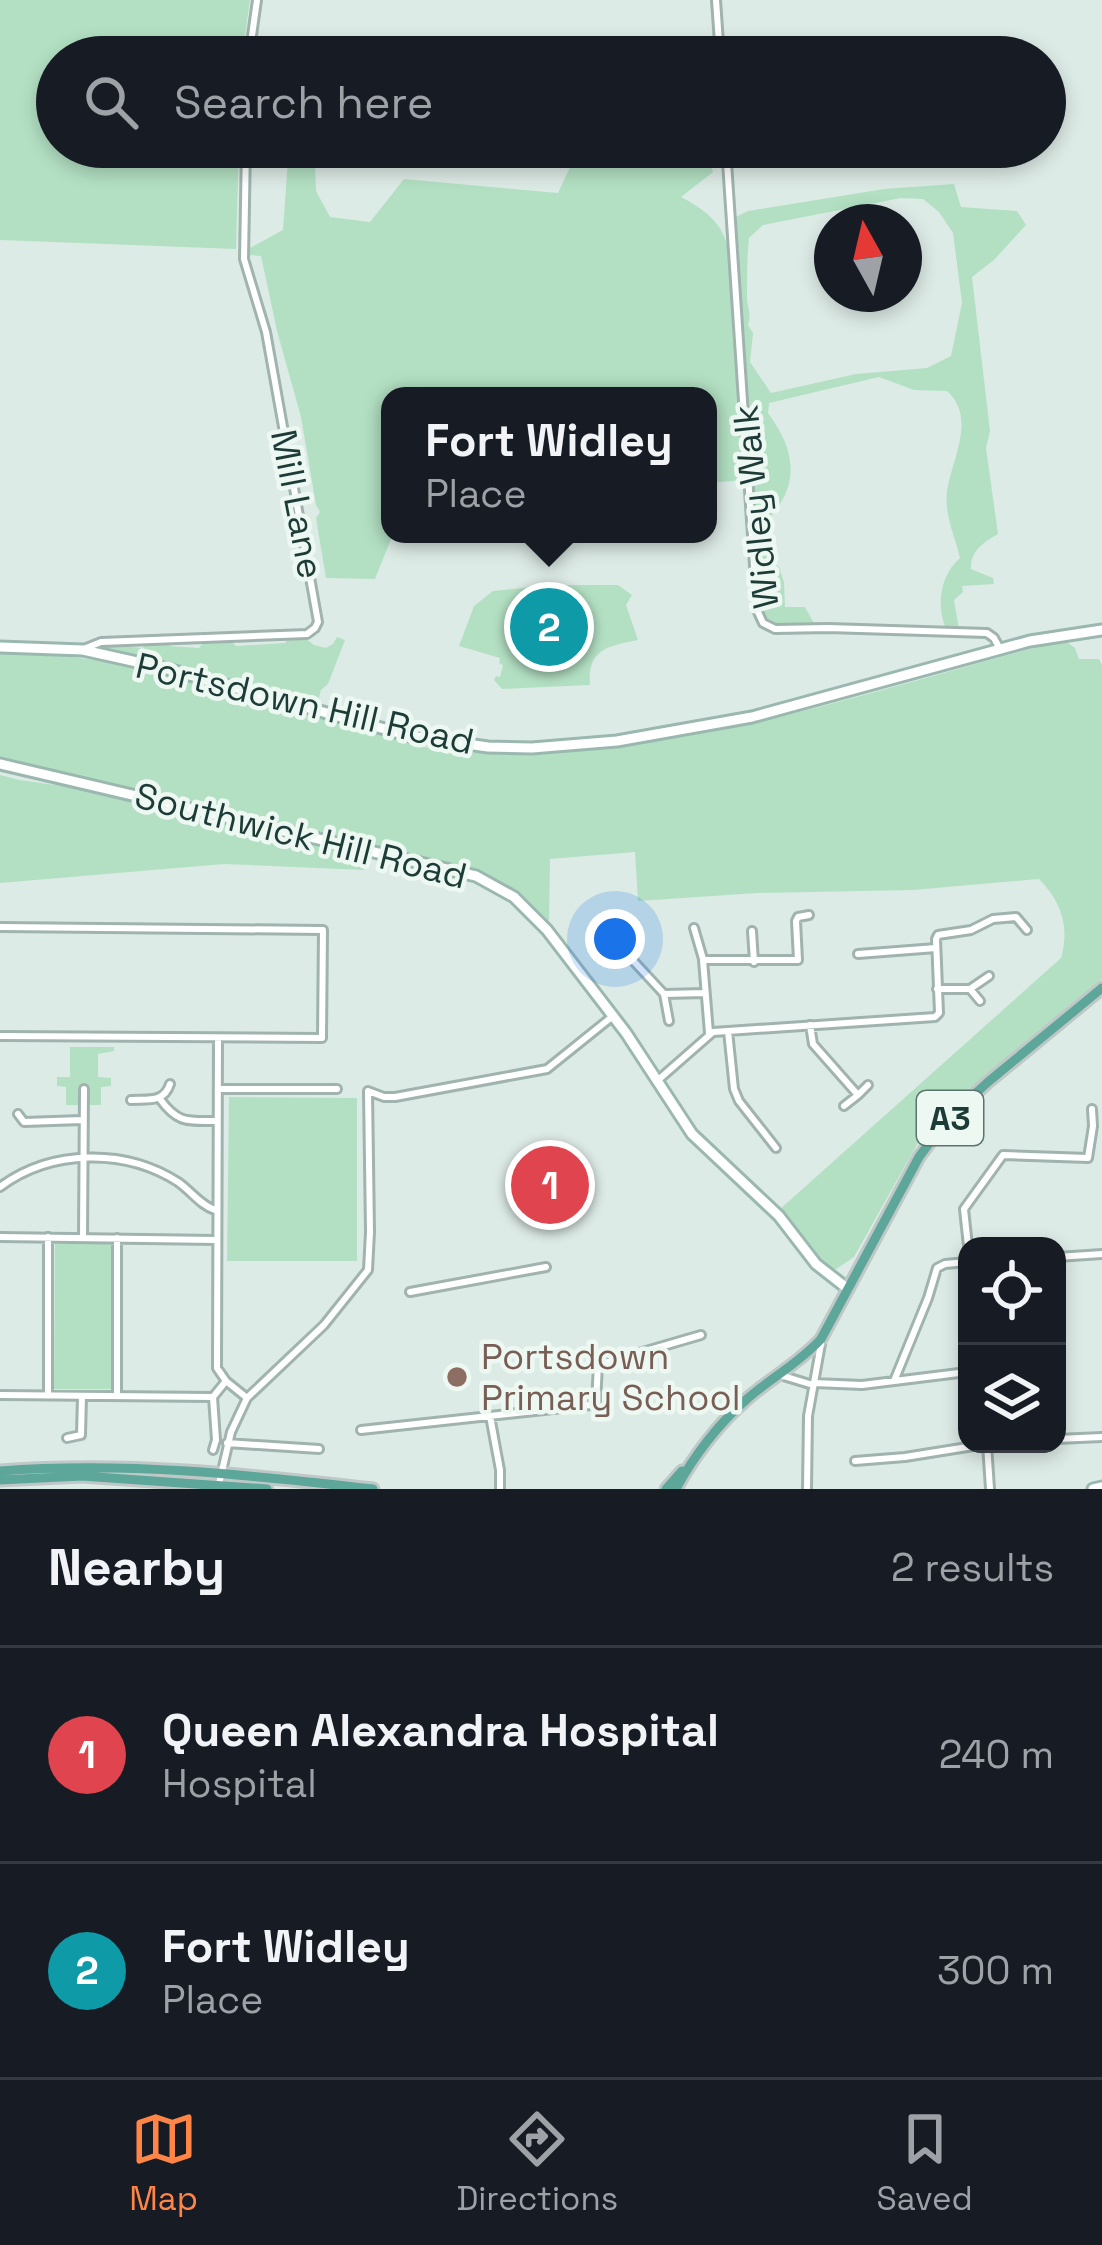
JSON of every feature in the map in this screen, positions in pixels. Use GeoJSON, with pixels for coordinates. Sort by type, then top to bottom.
{"type":"FeatureCollection","features":[{"type":"Feature","properties":{"kind":"main road","name":"Portsdown Hill Road"},"geometry":{"type":"LineString","coordinates":[[0,647],[83,650],[410,736],[532,748],[617,741],[752,717],[1000,649],[1102,630]]}},
{"type":"Feature","properties":{"kind":"main road","name":"Southwick Hill Road"},"geometry":{"type":"LineString","coordinates":[[0,764],[476,876],[514,897],[547,930],[613,1016],[692,1133],[779,1216],[816,1264],[848,1289]]}},
{"type":"Feature","properties":{"kind":"main road","name":"A3"},"geometry":{"type":"LineString","coordinates":[[666,1489],[744,1401],[821,1340],[920,1157],[944,1125],[988,1082],[1102,988]]}},
{"type":"Feature","properties":{"kind":"main road","name":"A3"},"geometry":{"type":"LineString","coordinates":[[676,1489],[694,1459]]}},
{"type":"Feature","properties":{"kind":"main road"},"geometry":{"type":"LineString","coordinates":[[0,1471],[116,1467],[220,1472],[374,1489]]}},
{"type":"Feature","properties":{"kind":"main road"},"geometry":{"type":"LineString","coordinates":[[0,1480],[82,1476],[267,1489]]}},
{"type":"Feature","properties":{"kind":"main road"},"geometry":{"type":"LineString","coordinates":[[1093,1489],[1102,1487]]}},
{"type":"Feature","properties":{"kind":"street"},"geometry":{"type":"LineString","coordinates":[[252,36],[256,0]]}},
{"type":"Feature","properties":{"kind":"street"},"geometry":{"type":"LineString","coordinates":[[716,0],[719,36]]}},
{"type":"Feature","properties":{"kind":"street","name":"Mill Lane"},"geometry":{"type":"LineString","coordinates":[[83,650],[101,642],[307,634],[317,625],[266,332],[244,259],[246,168]]}},
{"type":"Feature","properties":{"kind":"street","name":"Widley Walk"},"geometry":{"type":"LineString","coordinates":[[727,168],[758,610],[763,623],[775,629],[987,633],[1000,649]]}},
{"type":"Feature","properties":{"kind":"street"},"geometry":{"type":"LineString","coordinates":[[657,1081],[709,1033],[935,1017],[936,939],[942,933],[971,930],[1017,914],[1027,930]]}},
{"type":"Feature","properties":{"kind":"street"},"geometry":{"type":"LineString","coordinates":[[703,960],[798,960],[796,921],[809,915]]}},
{"type":"Feature","properties":{"kind":"street"},"geometry":{"type":"LineString","coordinates":[[0,927],[323,930],[322,1039],[0,1036]]}},
{"type":"Feature","properties":{"kind":"street"},"geometry":{"type":"LineString","coordinates":[[605,930],[632,928]]}},
{"type":"Feature","properties":{"kind":"street"},"geometry":{"type":"LineString","coordinates":[[694,928],[703,960],[709,1033]]}},
{"type":"Feature","properties":{"kind":"street"},"geometry":{"type":"LineString","coordinates":[[622,929],[627,954],[664,994],[669,1021]]}},
{"type":"Feature","properties":{"kind":"street"},"geometry":{"type":"LineString","coordinates":[[752,931],[754,962]]}},
{"type":"Feature","properties":{"kind":"street"},"geometry":{"type":"LineString","coordinates":[[870,940],[871,952]]}},
{"type":"Feature","properties":{"kind":"street"},"geometry":{"type":"LineString","coordinates":[[858,953],[936,948]]}},
{"type":"Feature","properties":{"kind":"street"},"geometry":{"type":"LineString","coordinates":[[937,988],[970,988],[989,976]]}},
{"type":"Feature","properties":{"kind":"street"},"geometry":{"type":"LineString","coordinates":[[970,988],[980,1000]]}},
{"type":"Feature","properties":{"kind":"street"},"geometry":{"type":"LineString","coordinates":[[664,994],[705,993]]}},
{"type":"Feature","properties":{"kind":"street"},"geometry":{"type":"LineString","coordinates":[[219,1484],[227,1443],[247,1398],[324,1325],[368,1270],[368,1090],[395,1097],[548,1070],[613,1016]]}},
{"type":"Feature","properties":{"kind":"street"},"geometry":{"type":"LineString","coordinates":[[810,1025],[813,1044],[857,1095]]}},
{"type":"Feature","properties":{"kind":"street"},"geometry":{"type":"LineString","coordinates":[[728,1031],[734,1090],[776,1148]]}},
{"type":"Feature","properties":{"kind":"street"},"geometry":{"type":"LineString","coordinates":[[218,1038],[217,1368],[247,1398]]}},
{"type":"Feature","properties":{"kind":"street"},"geometry":{"type":"LineString","coordinates":[[131,1100],[160,1099],[170,1084]]}},
{"type":"Feature","properties":{"kind":"street"},"geometry":{"type":"LineString","coordinates":[[844,1106],[868,1085]]}},
{"type":"Feature","properties":{"kind":"street"},"geometry":{"type":"LineString","coordinates":[[83,1237],[84,1089]]}},
{"type":"Feature","properties":{"kind":"street"},"geometry":{"type":"LineString","coordinates":[[218,1089],[337,1089]]}},
{"type":"Feature","properties":{"kind":"street"},"geometry":{"type":"LineString","coordinates":[[160,1099],[173,1117],[217,1121]]}},
{"type":"Feature","properties":{"kind":"street"},"geometry":{"type":"LineString","coordinates":[[967,1237],[964,1209],[1003,1155],[1088,1158],[1092,1109]]}},
{"type":"Feature","properties":{"kind":"street"},"geometry":{"type":"LineString","coordinates":[[18,1114],[24,1122],[83,1120]]}},
{"type":"Feature","properties":{"kind":"street"},"geometry":{"type":"LineString","coordinates":[[750,1133],[758,1126]]}},
{"type":"Feature","properties":{"kind":"street"},"geometry":{"type":"LineString","coordinates":[[0,1187],[32,1170],[83,1156],[119,1159],[176,1181],[216,1210]]}},
{"type":"Feature","properties":{"kind":"street"},"geometry":{"type":"LineString","coordinates":[[0,1237],[216,1240]]}},
{"type":"Feature","properties":{"kind":"street"},"geometry":{"type":"LineString","coordinates":[[48,1237],[48,1396]]}},
{"type":"Feature","properties":{"kind":"street"},"geometry":{"type":"LineString","coordinates":[[117,1238],[117,1396]]}},
{"type":"Feature","properties":{"kind":"street"},"geometry":{"type":"LineString","coordinates":[[1066,1256],[1102,1254]]}},
{"type":"Feature","properties":{"kind":"street"},"geometry":{"type":"LineString","coordinates":[[894,1381],[937,1268],[958,1263]]}},
{"type":"Feature","properties":{"kind":"street"},"geometry":{"type":"LineString","coordinates":[[410,1292],[546,1268]]}},
{"type":"Feature","properties":{"kind":"street"},"geometry":{"type":"LineString","coordinates":[[361,1430],[590,1406],[596,1402],[598,1365],[632,1362],[701,1335]]}},
{"type":"Feature","properties":{"kind":"street"},"geometry":{"type":"LineString","coordinates":[[807,1489],[808,1416],[821,1340]]}},
{"type":"Feature","properties":{"kind":"street"},"geometry":{"type":"LineString","coordinates":[[780,1375],[814,1384],[862,1385],[958,1373]]}},
{"type":"Feature","properties":{"kind":"street"},"geometry":{"type":"LineString","coordinates":[[213,1450],[213,1397],[226,1381]]}},
{"type":"Feature","properties":{"kind":"street"},"geometry":{"type":"LineString","coordinates":[[0,1395],[213,1397]]}},
{"type":"Feature","properties":{"kind":"street"},"geometry":{"type":"LineString","coordinates":[[67,1438],[81,1436],[82,1396]]}},
{"type":"Feature","properties":{"kind":"street"},"geometry":{"type":"LineString","coordinates":[[490,1416],[500,1489]]}},
{"type":"Feature","properties":{"kind":"street"},"geometry":{"type":"LineString","coordinates":[[1066,1439],[1102,1437]]}},
{"type":"Feature","properties":{"kind":"street"},"geometry":{"type":"LineString","coordinates":[[227,1443],[320,1449]]}},
{"type":"Feature","properties":{"kind":"street"},"geometry":{"type":"LineString","coordinates":[[855,1461],[958,1448]]}},
{"type":"Feature","properties":{"kind":"street"},"geometry":{"type":"LineString","coordinates":[[988,1453],[990,1489]]}},
{"type":"Feature","properties":{"kind":"street"},"geometry":{"type":"LineString","coordinates":[[872,1460],[873,1470]]}},
{"type":"Feature","properties":{"kind":"green space"},"geometry":{"type":"Polygon","coordinates":[[[0,0],[250,0],[245,36],[36,36],[36,168],[238,168],[236,249],[0,240],[0,0]]]}},
{"type":"Feature","properties":{"kind":"green space"},"geometry":{"type":"Polygon","coordinates":[[[287,168],[315,168],[316,191],[330,217],[370,222],[404,179],[558,193],[570,168],[712,168],[713,172],[681,197],[711,217],[728,248],[744,480],[717,482],[717,387],[381,387],[381,543],[389,543],[375,579],[326,578],[316,518],[320,512],[301,417],[261,256],[249,255],[250,248],[283,230],[287,168]]]}},
{"type":"Feature","properties":{"kind":"green space"},"geometry":{"type":"Polygon","coordinates":[[[954,184],[961,207],[1017,211],[1026,225],[972,277],[998,534],[975,552],[971,563],[971,569],[993,578],[994,584],[962,586],[963,592],[954,600],[959,629],[946,629],[941,611],[948,573],[960,558],[946,500],[960,439],[960,413],[947,391],[914,390],[879,377],[769,403],[768,413],[785,442],[791,470],[784,497],[763,525],[764,546],[769,560],[779,567],[785,607],[805,607],[815,625],[767,622],[759,605],[756,578],[734,218],[748,211],[884,189],[954,184]]]}},
{"type":"Feature","properties":{"kind":"green space"},"geometry":{"type":"Polygon","coordinates":[[[618,585],[632,595],[626,605],[638,640],[602,651],[592,664],[590,685],[502,689],[494,680],[500,677],[500,658],[459,646],[474,606],[493,591],[618,585]]]}},
{"type":"Feature","properties":{"kind":"green space"},"geometry":{"type":"Polygon","coordinates":[[[291,636],[326,648],[337,637],[345,640],[328,684],[321,690],[322,708],[98,646],[142,648],[168,642],[199,648],[206,639],[226,639],[236,646],[285,643],[291,636]]]}},
{"type":"Feature","properties":{"kind":"green space"},"geometry":{"type":"Polygon","coordinates":[[[1064,640],[1075,648],[1079,659],[1099,659],[1102,665],[1102,979],[985,1076],[919,1141],[854,1257],[833,1271],[779,1210],[1061,958],[1062,915],[1039,879],[913,890],[638,901],[635,852],[550,859],[549,921],[487,875],[0,759],[0,652],[132,667],[418,745],[492,753],[609,747],[740,726],[1064,640]]]}},
{"type":"Feature","properties":{"kind":"green space"},"geometry":{"type":"Polygon","coordinates":[[[0,775],[77,788],[363,855],[364,870],[224,864],[0,883],[0,775]]]}},
{"type":"Feature","properties":{"kind":"green space"},"geometry":{"type":"Polygon","coordinates":[[[70,1047],[114,1047],[114,1051],[98,1054],[98,1077],[111,1078],[111,1086],[101,1087],[101,1105],[66,1105],[66,1087],[57,1086],[57,1077],[70,1077],[70,1047]]]}},
{"type":"Feature","properties":{"kind":"green space"},"geometry":{"type":"Polygon","coordinates":[[[229,1097],[357,1098],[357,1261],[227,1261],[229,1097]]]}},
{"type":"Feature","properties":{"kind":"green space"},"geometry":{"type":"Polygon","coordinates":[[[115,1243],[113,1389],[54,1389],[55,1244],[115,1243]]]}},
{"type":"Feature","properties":{"kind":"place","name":"Fort Widley"},"geometry":{"type":"Point","coordinates":[549,627]}},
{"type":"Feature","properties":{"kind":"place","name":"Queen Alexandra Hospital"},"geometry":{"type":"Point","coordinates":[550,1185]}},
{"type":"Feature","properties":{"kind":"place","name":"Portsdown Primary School"},"geometry":{"type":"Point","coordinates":[457,1377]}}]}
